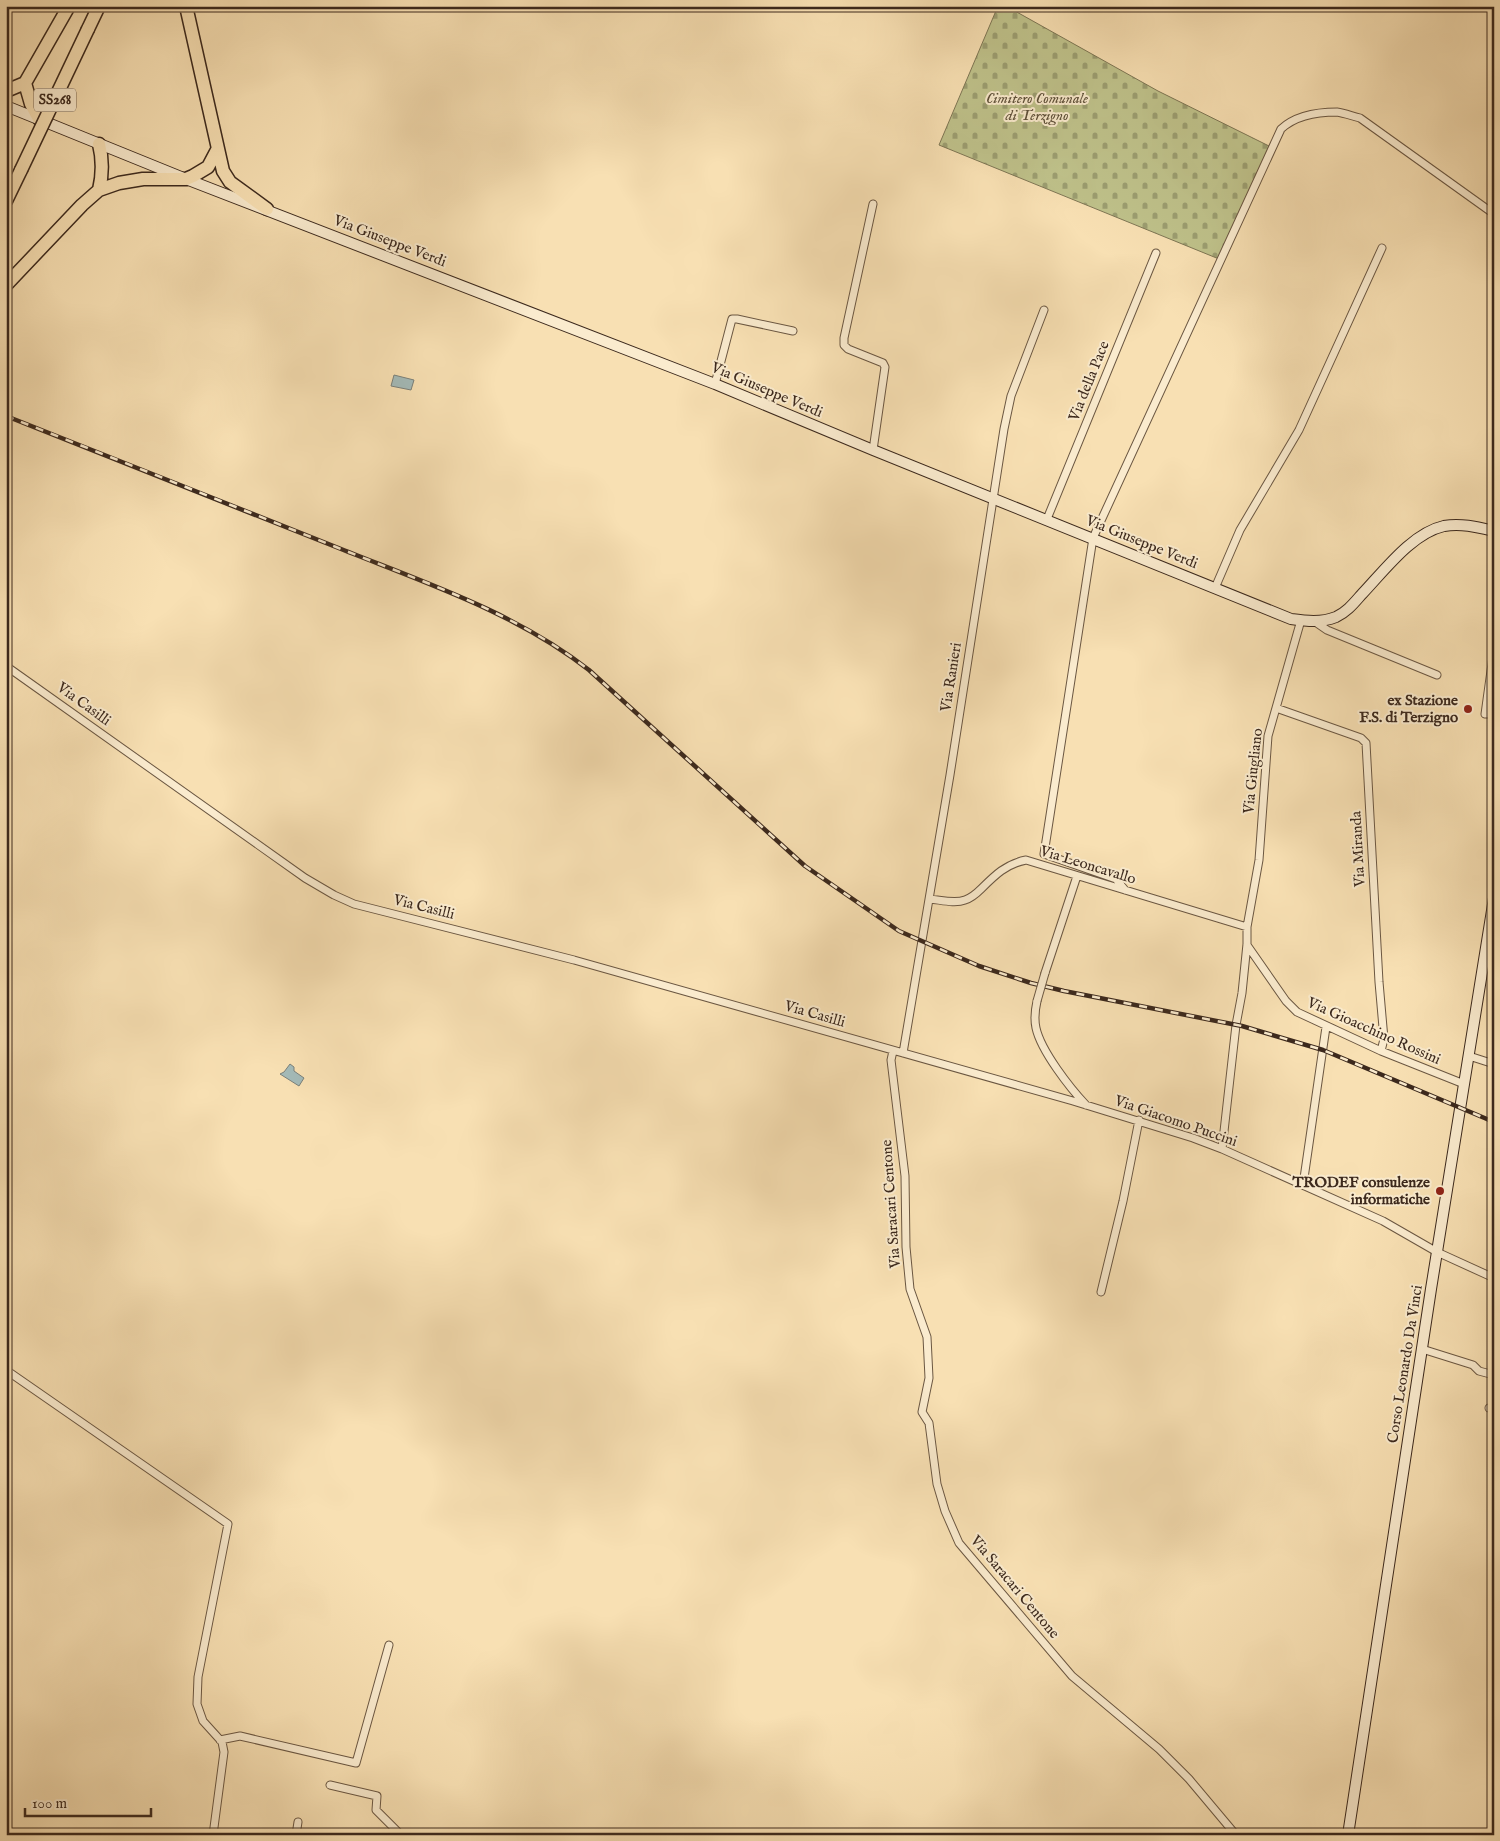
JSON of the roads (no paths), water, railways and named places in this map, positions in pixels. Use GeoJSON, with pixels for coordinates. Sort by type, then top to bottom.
{"type":"FeatureCollection","features":[{"type":"Feature","properties":{"kind":"highway"},"geometry":{"type":"LineString","coordinates":[[6,91],[25,83],[69,6]]}},
{"type":"Feature","properties":{"kind":"highway","name":"SS268"},"geometry":{"type":"LineString","coordinates":[[6,201],[99,6]]}},
{"type":"Feature","properties":{"kind":"highway"},"geometry":{"type":"LineString","coordinates":[[186,6],[222,171],[230,182],[267,209]]}},
{"type":"Feature","properties":{"kind":"highway"},"geometry":{"type":"LineString","coordinates":[[25,83],[31,104],[39,119]]}},
{"type":"Feature","properties":{"kind":"highway"},"geometry":{"type":"LineString","coordinates":[[99,144],[102,158],[102,175],[99,190]]}},
{"type":"Feature","properties":{"kind":"highway"},"geometry":{"type":"LineString","coordinates":[[6,285],[99,190],[143,178],[186,179],[201,173],[208,167],[217,150]]}},
{"type":"Feature","properties":{"kind":"street","name":"Via Giuseppe Verdi"},"geometry":{"type":"LineString","coordinates":[[6,106],[186,179],[715,384],[872,450],[1291,619],[1323,621],[1336,617],[1346,611],[1415,540],[1431,531],[1443,526],[1459,525],[1494,531]]}},
{"type":"Feature","properties":{"kind":"street"},"geometry":{"type":"LineString","coordinates":[[1125,890],[1116,879],[1044,854],[1094,538],[1281,129],[1288,123],[1316,114],[1338,112],[1360,118],[1494,214]]}},
{"type":"Feature","properties":{"kind":"street"},"geometry":{"type":"LineString","coordinates":[[872,450],[885,367],[883,363],[848,349],[844,345],[844,338],[874,204]]}},
{"type":"Feature","properties":{"kind":"street"},"geometry":{"type":"LineString","coordinates":[[1216,588],[1240,530],[1300,430],[1382,248]]}},
{"type":"Feature","properties":{"kind":"street","name":"Via della Pace"},"geometry":{"type":"LineString","coordinates":[[1047,519],[1156,253]]}},
{"type":"Feature","properties":{"kind":"street","name":"Via Ranieri"},"geometry":{"type":"LineString","coordinates":[[903,1053],[930,899],[1007,411],[1044,310]]}},
{"type":"Feature","properties":{"kind":"street"},"geometry":{"type":"LineString","coordinates":[[715,384],[732,319],[793,332]]}},
{"type":"Feature","properties":{"kind":"street","name":"Via Giugliano"},"geometry":{"type":"LineString","coordinates":[[1222,1149],[1247,944],[1247,926],[1259,860],[1268,736],[1302,620]]}},
{"type":"Feature","properties":{"kind":"street"},"geometry":{"type":"LineString","coordinates":[[1314,621],[1327,630],[1437,675]]}},
{"type":"Feature","properties":{"kind":"street"},"geometry":{"type":"LineString","coordinates":[[1494,649],[1485,714],[1494,714]]}},
{"type":"Feature","properties":{"kind":"street","name":"Via Casilli"},"geometry":{"type":"LineString","coordinates":[[6,666],[305,878],[354,904],[574,960],[893,1050]]}},
{"type":"Feature","properties":{"kind":"street","name":"Via Miranda"},"geometry":{"type":"LineString","coordinates":[[1276,708],[1361,738],[1366,743],[1379,982],[1384,1039],[1381,1051]]}},
{"type":"Feature","properties":{"kind":"street","name":"Via Leoncavallo"},"geometry":{"type":"LineString","coordinates":[[930,899],[954,902],[965,901],[1004,868],[1013,862],[1026,860],[1247,926]]}},
{"type":"Feature","properties":{"kind":"street"},"geometry":{"type":"LineString","coordinates":[[1077,876],[1045,973],[1035,1015],[1036,1027],[1042,1044],[1076,1094],[1087,1106]]}},
{"type":"Feature","properties":{"kind":"street","name":"Corso Leonardo Da Vinci"},"geometry":{"type":"LineString","coordinates":[[1348,1835],[1437,1252],[1494,898]]}},
{"type":"Feature","properties":{"kind":"street","name":"Via Gioacchino Rossini"},"geometry":{"type":"LineString","coordinates":[[1247,944],[1290,1006],[1306,1018],[1381,1051],[1464,1084]]}},
{"type":"Feature","properties":{"kind":"street"},"geometry":{"type":"LineString","coordinates":[[1303,1185],[1326,1027]]}},
{"type":"Feature","properties":{"kind":"street","name":"Via Giacomo Puccini"},"geometry":{"type":"LineString","coordinates":[[893,1050],[1139,1120],[1222,1149],[1383,1221],[1437,1252],[1494,1278]]}},
{"type":"Feature","properties":{"kind":"street","name":"Via Saracari Centone"},"geometry":{"type":"LineString","coordinates":[[893,1050],[891,1060],[905,1176],[906,1247],[910,1288],[927,1336],[929,1378],[922,1412],[929,1423],[937,1484],[952,1530],[964,1549],[1072,1676],[1159,1749],[1189,1779],[1236,1835]]}},
{"type":"Feature","properties":{"kind":"street"},"geometry":{"type":"LineString","coordinates":[[1469,1056],[1494,1064]]}},
{"type":"Feature","properties":{"kind":"street"},"geometry":{"type":"LineString","coordinates":[[1101,1292],[1123,1201],[1139,1120]]}},
{"type":"Feature","properties":{"kind":"street"},"geometry":{"type":"LineString","coordinates":[[1422,1349],[1494,1375]]}},
{"type":"Feature","properties":{"kind":"street"},"geometry":{"type":"LineString","coordinates":[[6,1370],[228,1524],[198,1677],[197,1704],[203,1721],[220,1740],[224,1752],[213,1835]]}},
{"type":"Feature","properties":{"kind":"street"},"geometry":{"type":"LineString","coordinates":[[220,1740],[240,1736],[356,1763],[390,1644]]}},
{"type":"Feature","properties":{"kind":"street"},"geometry":{"type":"LineString","coordinates":[[330,1785],[377,1796],[376,1810],[401,1835]]}},
{"type":"Feature","properties":{"kind":"street"},"geometry":{"type":"LineString","coordinates":[[296,1835],[298,1822]]}},
{"type":"Feature","properties":{"kind":"water"},"geometry":{"type":"Polygon","coordinates":[[[394,375],[414,380],[411,390],[391,386],[394,375]]]}},
{"type":"Feature","properties":{"kind":"water"},"geometry":{"type":"Polygon","coordinates":[[[290,1064],[294,1067],[294,1071],[304,1078],[299,1086],[280,1074],[290,1064]]]}},
{"type":"Feature","properties":{"kind":"railway"},"geometry":{"type":"LineString","coordinates":[[6,416],[435,586],[530,631],[560,649],[589,670],[805,866],[899,931],[979,966],[1031,983],[1242,1026],[1323,1050],[1494,1122]]}},
{"type":"Feature","properties":{"kind":"place","name":"ex Stazione F.S. di Terzigno"},"geometry":{"type":"Point","coordinates":[1468,709]}},
{"type":"Feature","properties":{"kind":"place","name":"TRODEF consulenze informatiche"},"geometry":{"type":"Point","coordinates":[1440,1191]}},
{"type":"Feature","properties":{"kind":"park label","name":"Cimitero Comunale di Terzigno"},"geometry":{"type":"Point","coordinates":[1037,106]}}]}
